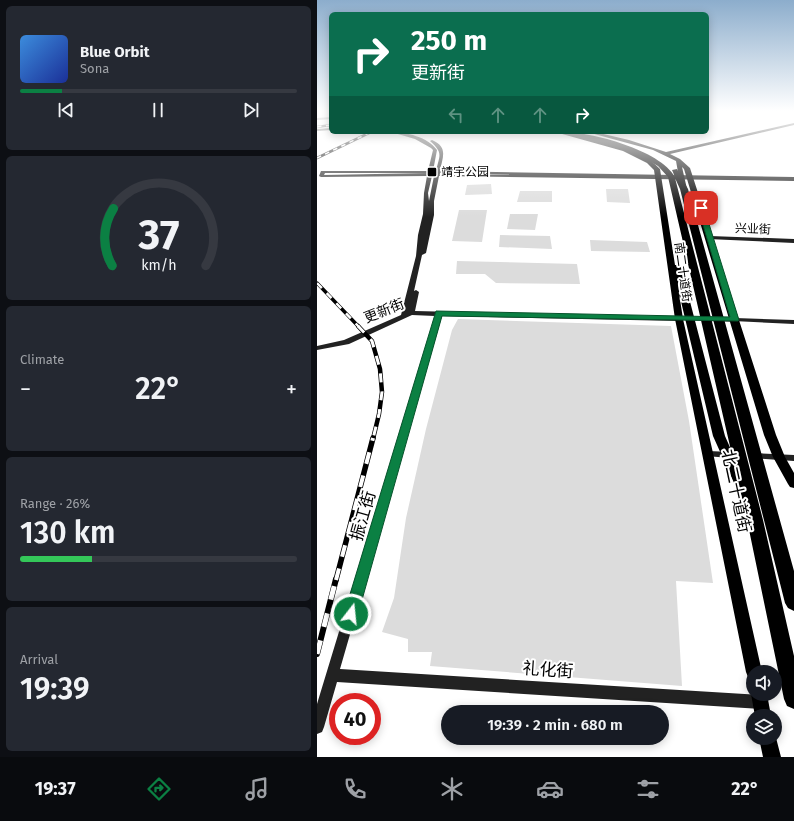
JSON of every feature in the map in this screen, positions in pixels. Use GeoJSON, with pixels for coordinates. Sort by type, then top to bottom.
{"type":"FeatureCollection","features":[{"type":"Feature","properties":{"kind":"highway"},"geometry":{"type":"LineString","coordinates":[[618,146],[641,154],[663,166],[670,174],[676,193],[755,520],[794,699]]}},
{"type":"Feature","properties":{"kind":"highway"},"geometry":{"type":"LineString","coordinates":[[630,146],[657,156],[675,170],[684,189],[794,603]]}},
{"type":"Feature","properties":{"kind":"main road"},"geometry":{"type":"LineString","coordinates":[[612,146],[638,155],[649,161],[657,169],[685,319],[719,436],[755,520]]}},
{"type":"Feature","properties":{"kind":"main road"},"geometry":{"type":"LineString","coordinates":[[639,146],[679,157],[687,168],[770,435],[779,457],[794,484]]}},
{"type":"Feature","properties":{"kind":"main road"},"geometry":{"type":"LineString","coordinates":[[638,155],[666,154],[701,146]]}},
{"type":"Feature","properties":{"kind":"main road"},"geometry":{"type":"LineString","coordinates":[[649,161],[679,157],[687,152],[710,146]]}},
{"type":"Feature","properties":{"kind":"main road"},"geometry":{"type":"LineString","coordinates":[[679,157],[678,160],[684,189]]}},
{"type":"Feature","properties":{"kind":"main road","name":"北二十道街"},"geometry":{"type":"LineString","coordinates":[[685,319],[708,454],[753,665]]}},
{"type":"Feature","properties":{"kind":"main road"},"geometry":{"type":"LineString","coordinates":[[769,745],[772,757]]}},
{"type":"Feature","properties":{"kind":"street"},"geometry":{"type":"LineString","coordinates":[[433,146],[435,153],[434,173]]}},
{"type":"Feature","properties":{"kind":"street"},"geometry":{"type":"LineString","coordinates":[[408,314],[419,256],[421,235],[426,214],[426,193],[441,153],[439,146]]}},
{"type":"Feature","properties":{"kind":"street"},"geometry":{"type":"LineString","coordinates":[[434,173],[321,176],[323,172],[434,173],[659,178],[690,177],[794,179]]}},
{"type":"Feature","properties":{"kind":"street","name":"兴业街"},"geometry":{"type":"LineString","coordinates":[[710,238],[794,241]]}},
{"type":"Feature","properties":{"kind":"street","name":"更新街"},"geometry":{"type":"LineString","coordinates":[[317,348],[346,342],[408,314],[439,313],[685,319]]}},
{"type":"Feature","properties":{"kind":"street","name":"振江街"},"geometry":{"type":"LineString","coordinates":[[317,727],[439,313]]}},
{"type":"Feature","properties":{"kind":"street"},"geometry":{"type":"LineString","coordinates":[[685,319],[794,322]]}},
{"type":"Feature","properties":{"kind":"street"},"geometry":{"type":"LineString","coordinates":[[708,454],[794,458]]}},
{"type":"Feature","properties":{"kind":"street","name":"礼化街"},"geometry":{"type":"LineString","coordinates":[[333,674],[761,704]]}},
{"type":"Feature","properties":{"kind":"shaded area"},"geometry":{"type":"Polygon","coordinates":[[[491,184],[492,194],[465,195],[467,185],[491,184]]]}},
{"type":"Feature","properties":{"kind":"shaded area"},"geometry":{"type":"Polygon","coordinates":[[[606,189],[628,189],[630,203],[607,202],[606,189]]]}},
{"type":"Feature","properties":{"kind":"shaded area"},"geometry":{"type":"Polygon","coordinates":[[[520,191],[552,191],[552,202],[517,202],[520,191]]]}},
{"type":"Feature","properties":{"kind":"shaded area"},"geometry":{"type":"Polygon","coordinates":[[[459,210],[487,210],[482,242],[452,241],[459,210]]]}},
{"type":"Feature","properties":{"kind":"shaded area"},"geometry":{"type":"Polygon","coordinates":[[[510,214],[538,214],[535,230],[507,229],[510,214]]]}},
{"type":"Feature","properties":{"kind":"shaded area"},"geometry":{"type":"Polygon","coordinates":[[[500,235],[550,236],[552,249],[499,247],[500,235]]]}},
{"type":"Feature","properties":{"kind":"shaded area"},"geometry":{"type":"Polygon","coordinates":[[[590,240],[647,242],[650,252],[591,251],[590,240]]]}},
{"type":"Feature","properties":{"kind":"shaded area"},"geometry":{"type":"Polygon","coordinates":[[[457,261],[577,264],[580,284],[496,283],[485,274],[456,274],[457,261]]]}},
{"type":"Feature","properties":{"kind":"shaded area"},"geometry":{"type":"Polygon","coordinates":[[[458,319],[671,326],[689,421],[713,583],[676,581],[682,686],[430,666],[432,652],[408,652],[408,639],[382,632],[394,598],[406,518],[426,429],[452,330],[458,319]]]}},
{"type":"Feature","properties":{"kind":"railway"},"geometry":{"type":"LineString","coordinates":[[317,158],[341,146]]}},
{"type":"Feature","properties":{"kind":"railway"},"geometry":{"type":"LineString","coordinates":[[317,283],[359,327]]}},
{"type":"Feature","properties":{"kind":"railway"},"geometry":{"type":"LineString","coordinates":[[358,326],[372,341],[380,369],[382,392],[373,439]]}},
{"type":"Feature","properties":{"kind":"railway"},"geometry":{"type":"LineString","coordinates":[[336,580],[373,438]]}},
{"type":"Feature","properties":{"kind":"railway"},"geometry":{"type":"LineString","coordinates":[[317,654],[336,579]]}},
{"type":"Feature","properties":{"kind":"place","name":"靖宇公园"},"geometry":{"type":"Point","coordinates":[432,172]}},
{"type":"Feature","properties":{"kind":"route"},"geometry":{"type":"LineString","coordinates":[[351,614],[439,313],[735,320],[701,208]]}}]}
